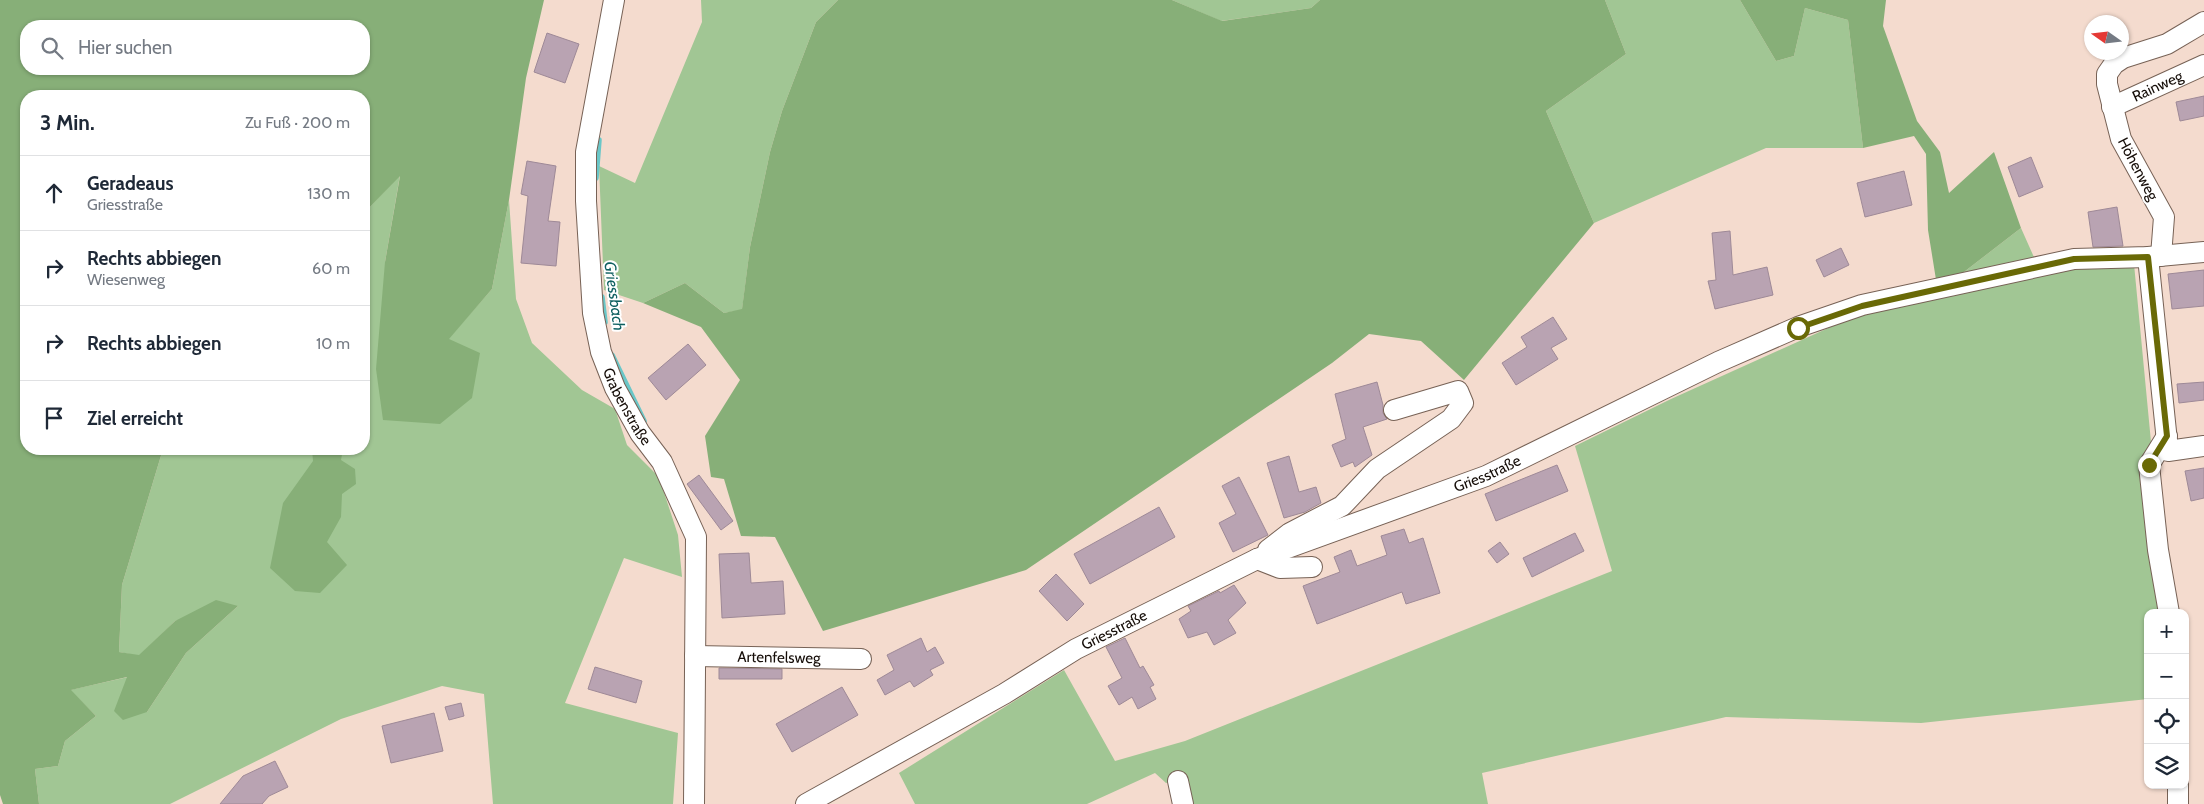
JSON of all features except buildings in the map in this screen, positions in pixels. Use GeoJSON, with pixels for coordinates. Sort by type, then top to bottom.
{"type":"FeatureCollection","features":[{"type":"Feature","properties":{"kind":"street","name":"Grabenstraße"},"geometry":{"type":"LineString","coordinates":[[614,0],[586,152],[586,201],[593,313],[601,352],[615,388],[640,433],[662,462],[696,537],[694,804]]}},
{"type":"Feature","properties":{"kind":"street","name":"Höhenweg"},"geometry":{"type":"LineString","coordinates":[[2167,436],[2154,256],[2164,217],[2121,139],[2107,84],[2107,74],[2114,64],[2123,58],[2167,44],[2204,22]]}},
{"type":"Feature","properties":{"kind":"street","name":"Rainweg"},"geometry":{"type":"LineString","coordinates":[[2112,107],[2204,65]]}},
{"type":"Feature","properties":{"kind":"street","name":"Griesstraße"},"geometry":{"type":"LineString","coordinates":[[806,804],[1004,694],[1076,649],[1257,559],[1486,476],[1718,362],[1798,328],[1862,306],[2074,259],[2204,252]]}},
{"type":"Feature","properties":{"kind":"street"},"geometry":{"type":"LineString","coordinates":[[1312,567],[1280,568],[1257,559],[1290,532],[1342,506],[1377,469],[1451,419],[1463,403],[1458,391],[1394,410]]}},
{"type":"Feature","properties":{"kind":"street"},"geometry":{"type":"LineString","coordinates":[[2167,436],[2168,451],[2204,446]]}},
{"type":"Feature","properties":{"kind":"street"},"geometry":{"type":"LineString","coordinates":[[2167,436],[2149,465],[2158,550],[2168,609]]}},
{"type":"Feature","properties":{"kind":"street","name":"Artenfelsweg"},"geometry":{"type":"LineString","coordinates":[[695,656],[862,659]]}},
{"type":"Feature","properties":{"kind":"street"},"geometry":{"type":"LineString","coordinates":[[1178,781],[1183,804]]}},
{"type":"Feature","properties":{"kind":"street"},"geometry":{"type":"LineString","coordinates":[[2178,789],[2178,804]]}},
{"type":"Feature","properties":{"kind":"green space"},"geometry":{"type":"Polygon","coordinates":[[[0,0],[544,0],[526,78],[509,200],[492,289],[449,339],[480,353],[472,398],[440,424],[383,420],[376,369],[385,262],[400,176],[370,207],[370,90],[20,90],[20,455],[161,455],[122,585],[119,652],[139,655],[175,621],[216,600],[238,606],[186,653],[147,712],[123,720],[114,711],[127,677],[71,690],[96,716],[65,741],[58,766],[35,769],[39,804],[3,804],[0,795],[0,0]]]}},
{"type":"Feature","properties":{"kind":"green space"},"geometry":{"type":"Polygon","coordinates":[[[701,0],[838,0],[816,22],[782,111],[770,152],[750,247],[742,310],[724,313],[685,283],[643,303],[604,290],[599,166],[635,183],[702,22],[701,0]]]}},
{"type":"Feature","properties":{"kind":"green space"},"geometry":{"type":"Polygon","coordinates":[[[838,0],[1172,0],[1222,21],[1311,8],[1320,0],[1605,0],[1626,54],[1546,111],[1594,223],[1464,380],[1421,341],[1369,334],[1332,363],[1026,570],[823,631],[775,537],[741,536],[724,479],[711,477],[705,436],[740,380],[701,327],[643,303],[685,283],[724,313],[742,309],[750,247],[770,152],[782,111],[816,22],[838,0]]]}},
{"type":"Feature","properties":{"kind":"green space"},"geometry":{"type":"Polygon","coordinates":[[[1172,0],[1320,0],[1311,8],[1221,21],[1172,0]]]}},
{"type":"Feature","properties":{"kind":"green space"},"geometry":{"type":"Polygon","coordinates":[[[1605,0],[1740,0],[1776,61],[1794,56],[1805,8],[1848,20],[1863,148],[1766,148],[1594,223],[1546,111],[1626,54],[1605,0]]]}},
{"type":"Feature","properties":{"kind":"green space"},"geometry":{"type":"Polygon","coordinates":[[[1740,0],[1886,0],[1883,26],[1917,121],[1940,152],[1949,193],[1994,152],[2021,228],[1938,292],[1928,230],[1926,154],[1914,136],[1863,148],[1848,20],[1805,8],[1794,56],[1776,61],[1740,0]]]}},
{"type":"Feature","properties":{"kind":"green space"},"geometry":{"type":"Polygon","coordinates":[[[400,175],[385,262],[448,339],[492,289],[509,200],[516,299],[532,343],[582,390],[615,409],[627,445],[659,477],[678,535],[682,577],[624,558],[565,703],[678,733],[673,804],[493,804],[484,694],[442,686],[341,719],[170,804],[39,804],[35,769],[58,766],[65,741],[96,716],[70,690],[128,677],[147,712],[186,653],[238,606],[175,621],[139,656],[119,652],[122,585],[161,455],[370,455],[370,207],[400,175]]]}},
{"type":"Feature","properties":{"kind":"green space"},"geometry":{"type":"Polygon","coordinates":[[[2021,228],[2041,273],[2134,264],[2162,557],[2173,609],[2144,609],[2144,699],[1921,723],[1726,717],[1482,773],[1488,804],[1190,804],[1184,778],[1166,783],[1155,773],[1087,804],[915,804],[899,773],[1064,670],[1115,761],[1185,741],[1612,571],[1575,446],[1671,399],[1857,315],[1938,292],[2021,228]]]}},
{"type":"Feature","properties":{"kind":"green space"},"geometry":{"type":"Polygon","coordinates":[[[312,455],[342,455],[341,460],[355,469],[356,484],[342,494],[341,517],[327,542],[347,565],[320,593],[295,591],[270,568],[283,503],[313,461],[312,455]]]}},
{"type":"Feature","properties":{"kind":"waterway","name":"Griessbach"},"geometry":{"type":"LineString","coordinates":[[596,178],[599,140]]}},
{"type":"Feature","properties":{"kind":"waterway","name":"Griessbach"},"geometry":{"type":"LineString","coordinates":[[602,297],[605,322]]}},
{"type":"Feature","properties":{"kind":"waterway","name":"Griessbach"},"geometry":{"type":"LineString","coordinates":[[612,355],[644,421]]}},
{"type":"Feature","properties":{"kind":"route"},"geometry":{"type":"LineString","coordinates":[[1798,328],[1862,306],[2074,259],[2148,257],[2167,436],[2149,465]]}}]}
